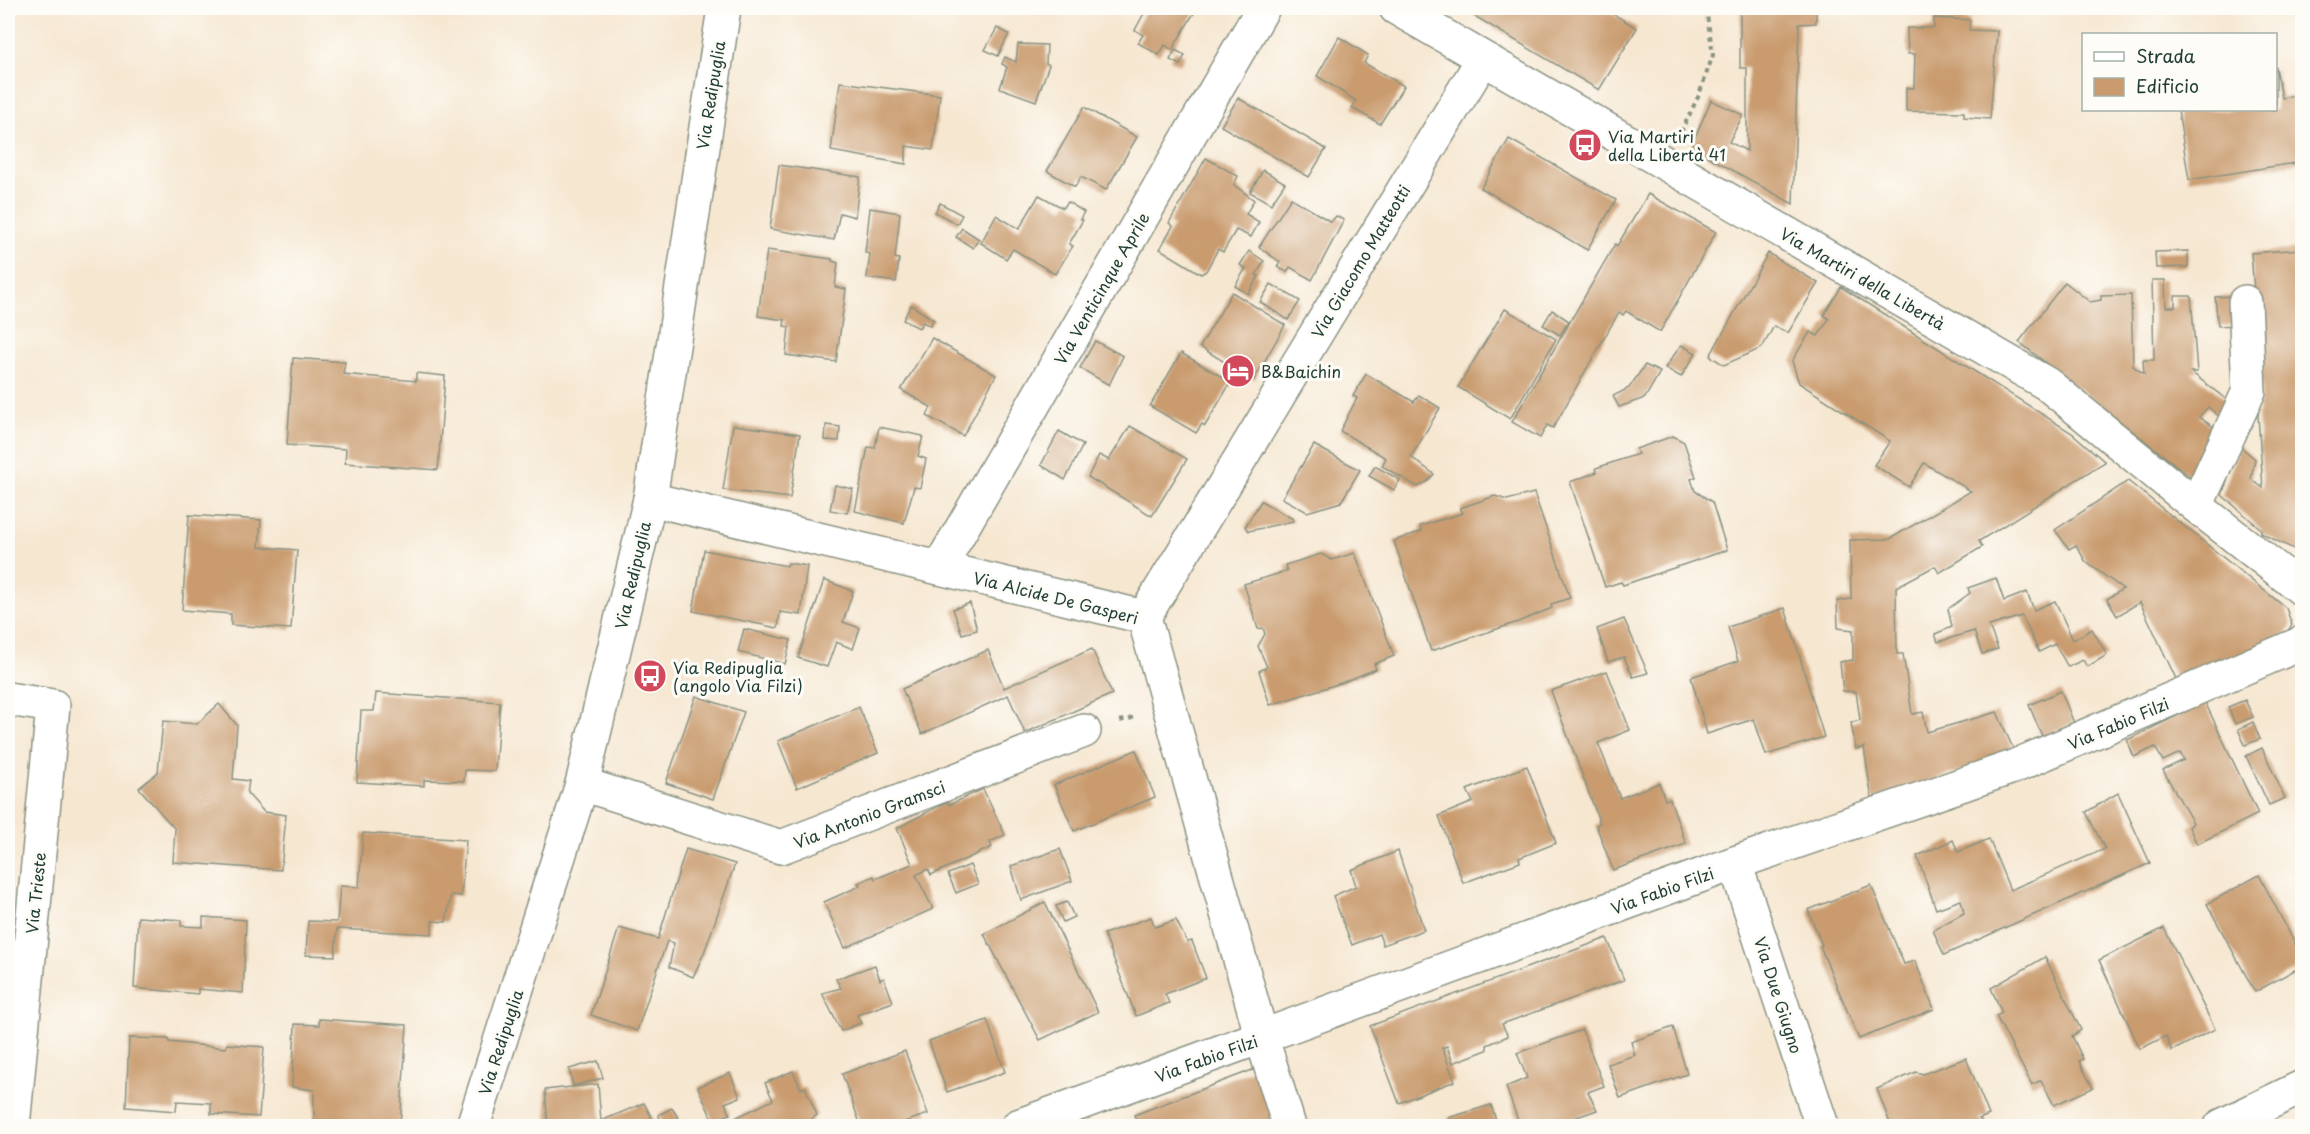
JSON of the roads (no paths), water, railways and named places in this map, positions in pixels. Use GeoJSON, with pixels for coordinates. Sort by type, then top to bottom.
{"type":"FeatureCollection","features":[{"type":"Feature","properties":{"kind":"street","name":"Via Redipuglia"},"geometry":{"type":"LineString","coordinates":[[473,1126],[582,784],[650,499],[724,8]]}},
{"type":"Feature","properties":{"kind":"street","name":"Via Venticinque Aprile"},"geometry":{"type":"LineString","coordinates":[[939,568],[1263,8]]}},
{"type":"Feature","properties":{"kind":"street","name":"Via Martiri della Libertà"},"geometry":{"type":"LineString","coordinates":[[1396,8],[2047,384],[2302,589]]}},
{"type":"Feature","properties":{"kind":"street","name":"Via Giacomo Matteotti"},"geometry":{"type":"LineString","coordinates":[[1144,617],[1483,59]]}},
{"type":"Feature","properties":{"kind":"street"},"geometry":{"type":"LineString","coordinates":[[2196,506],[2249,391],[2245,302]]}},
{"type":"Feature","properties":{"kind":"street","name":"Via Alcide De Gasperi"},"geometry":{"type":"LineString","coordinates":[[650,499],[1144,617],[1262,1038],[1290,1126]]}},
{"type":"Feature","properties":{"kind":"street","name":"Via Fabio Filzi"},"geometry":{"type":"LineString","coordinates":[[1018,1126],[1736,863],[2013,767],[2302,643]]}},
{"type":"Feature","properties":{"kind":"street","name":"Via Trieste"},"geometry":{"type":"LineString","coordinates":[[8,699],[53,706],[12,1126]]}},
{"type":"Feature","properties":{"kind":"street","name":"Via Antonio Gramsci"},"geometry":{"type":"LineString","coordinates":[[582,784],[781,847],[1084,731]]}},
{"type":"Feature","properties":{"kind":"street","name":"Via Due Giugno"},"geometry":{"type":"LineString","coordinates":[[1736,863],[1822,1126]]}},
{"type":"Feature","properties":{"kind":"street"},"geometry":{"type":"LineString","coordinates":[[2221,1126],[2302,1087]]}},
{"type":"Feature","properties":{"kind":"place","name":"Via Martiri della Libertà 41"},"geometry":{"type":"Point","coordinates":[1585,145]}},
{"type":"Feature","properties":{"kind":"place","name":"B&Baichin"},"geometry":{"type":"Point","coordinates":[1238,371]}},
{"type":"Feature","properties":{"kind":"place","name":"Via Redipuglia (angolo Via Filzi)"},"geometry":{"type":"Point","coordinates":[650,676]}}]}
